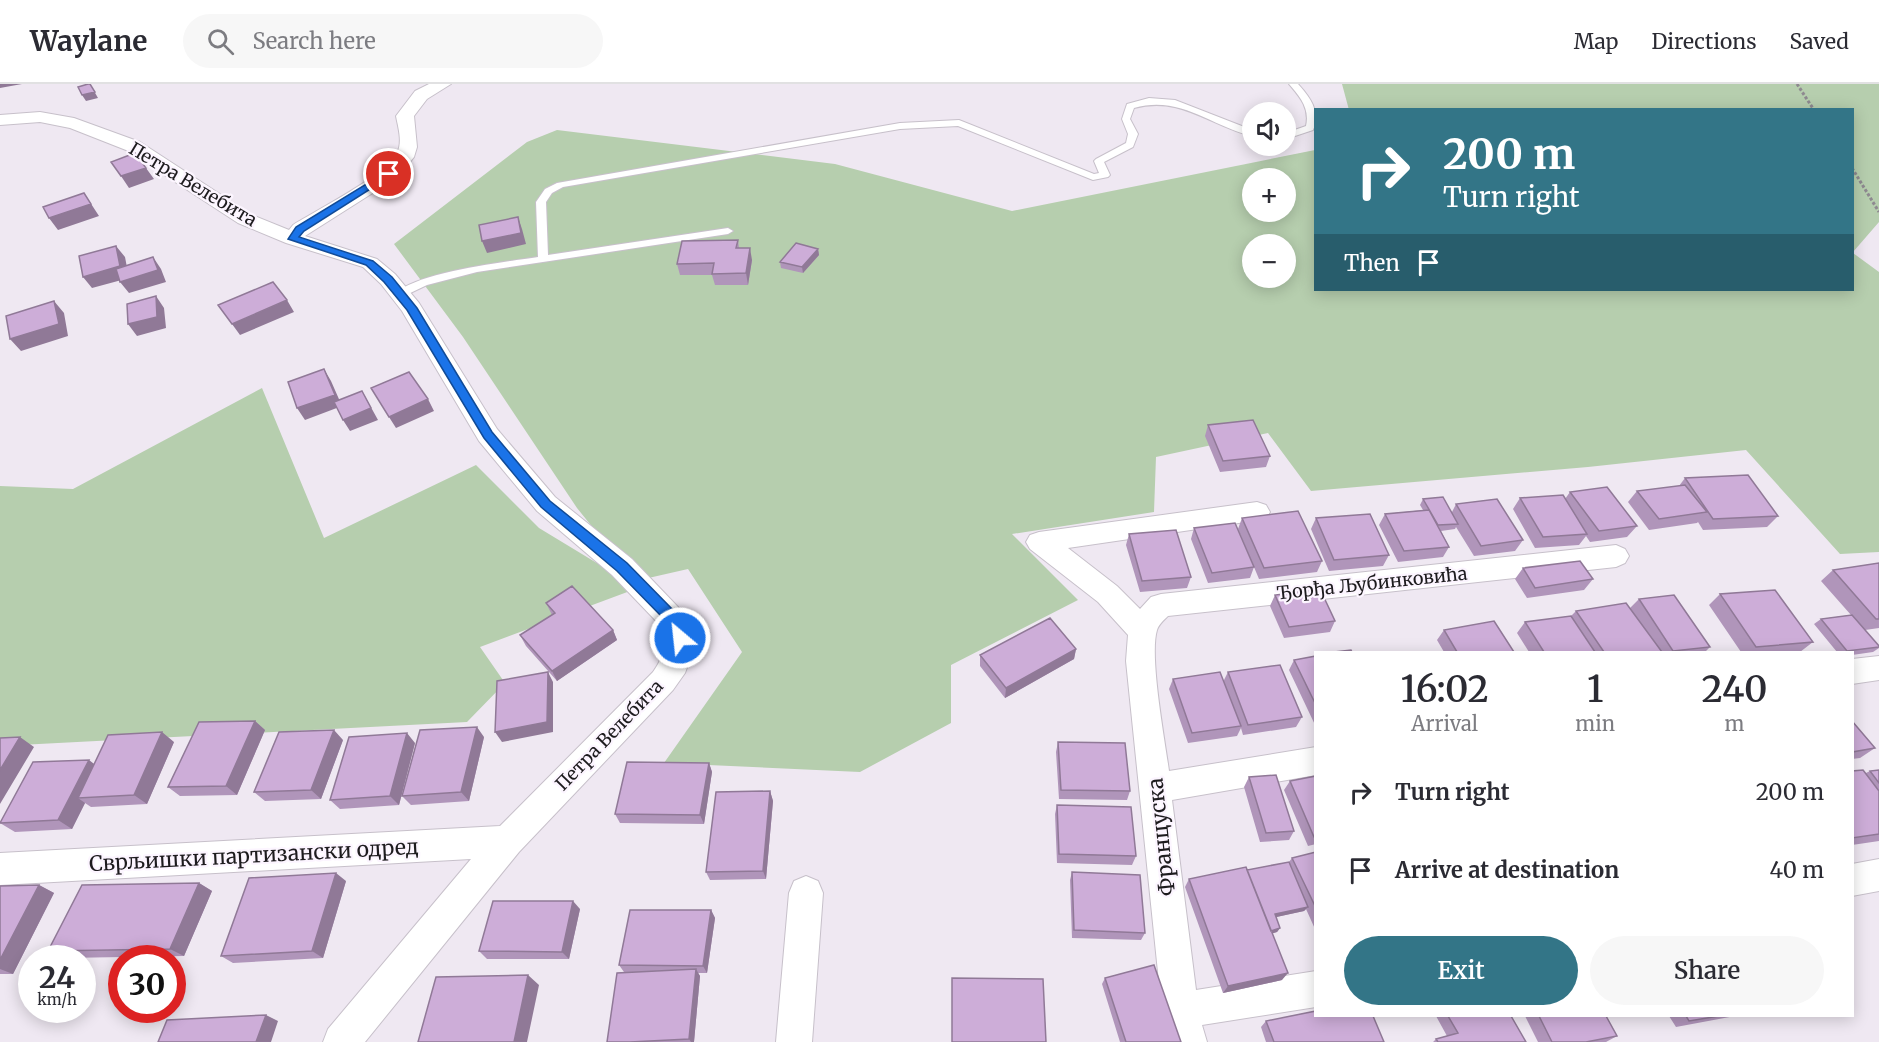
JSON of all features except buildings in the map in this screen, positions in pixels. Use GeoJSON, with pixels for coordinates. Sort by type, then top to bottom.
{"type":"FeatureCollection","features":[{"type":"Feature","properties":{"kind":"street"},"geometry":{"type":"LineString","coordinates":[[293,239],[300,229],[389,174],[405,157],[409,143],[405,116],[421,95],[442,84]]}},
{"type":"Feature","properties":{"kind":"street"},"geometry":{"type":"LineString","coordinates":[[0,111],[25,117]]}},
{"type":"Feature","properties":{"kind":"street","name":"Петра Велебита"},"geometry":{"type":"LineString","coordinates":[[0,120],[40,117],[74,123],[133,146],[245,219],[293,239],[370,263],[411,308],[488,435],[546,504],[622,567],[668,615],[680,638],[679,656],[663,681],[507,841],[341,1042]]}},
{"type":"Feature","properties":{"kind":"street"},"geometry":{"type":"LineString","coordinates":[[1142,632],[1127,611],[1100,587],[1039,542],[1257,512]]}},
{"type":"Feature","properties":{"kind":"street","name":"Ђорђа Љубинковића"},"geometry":{"type":"LineString","coordinates":[[1142,632],[1147,618],[1161,606],[1616,556]]}},
{"type":"Feature","properties":{"kind":"street","name":"Француска"},"geometry":{"type":"LineString","coordinates":[[1142,632],[1141,662],[1185,1026]]}},
{"type":"Feature","properties":{"kind":"street"},"geometry":{"type":"LineString","coordinates":[[1854,672],[1879,668]]}},
{"type":"Feature","properties":{"kind":"street"},"geometry":{"type":"LineString","coordinates":[[1155,788],[1314,761]]}},
{"type":"Feature","properties":{"kind":"street","name":"Сврљишки партизански одред"},"geometry":{"type":"LineString","coordinates":[[0,869],[507,841]]}},
{"type":"Feature","properties":{"kind":"street"},"geometry":{"type":"LineString","coordinates":[[1854,880],[1879,875]]}},
{"type":"Feature","properties":{"kind":"street"},"geometry":{"type":"LineString","coordinates":[[794,1042],[806,893]]}},
{"type":"Feature","properties":{"kind":"street"},"geometry":{"type":"LineString","coordinates":[[1185,1026],[1314,990]]}},
{"type":"Feature","properties":{"kind":"lane"},"geometry":{"type":"LineString","coordinates":[[1293,84],[1306,97],[1313,120],[1310,129],[1296,133]]}},
{"type":"Feature","properties":{"kind":"lane"},"geometry":{"type":"LineString","coordinates":[[543,258],[541,202],[548,191],[572,183],[900,126],[959,123],[1093,177],[1105,175],[1099,161],[1130,145],[1133,134],[1126,119],[1130,106],[1149,101],[1172,102],[1242,129]]}},
{"type":"Feature","properties":{"kind":"lane"},"geometry":{"type":"LineString","coordinates":[[400,294],[423,283],[477,268],[728,231]]}},
{"type":"Feature","properties":{"kind":"path"},"geometry":{"type":"LineString","coordinates":[[1797,84],[1813,108]]}},
{"type":"Feature","properties":{"kind":"path"},"geometry":{"type":"LineString","coordinates":[[1854,171],[1879,212]]}},
{"type":"Feature","properties":{"kind":"green space"},"geometry":{"type":"Polygon","coordinates":[[[1342,84],[1879,84],[1879,222],[1854,251],[1854,108],[1348,108],[1342,84]]]}},
{"type":"Feature","properties":{"kind":"green space"},"geometry":{"type":"Polygon","coordinates":[[[557,130],[835,164],[1012,211],[1285,156],[1296,156],[1296,154],[1314,150],[1314,291],[1854,291],[1854,254],[1879,272],[1879,552],[1840,554],[1746,450],[1588,467],[1311,491],[1268,433],[1156,457],[1154,512],[1012,534],[1078,600],[951,665],[951,723],[860,772],[664,763],[742,652],[688,569],[644,579],[602,539],[577,508],[463,337],[394,244],[527,142],[557,130]]]}},
{"type":"Feature","properties":{"kind":"green space"},"geometry":{"type":"Polygon","coordinates":[[[262,388],[324,538],[476,465],[539,528],[638,588],[480,647],[505,683],[467,722],[0,746],[0,486],[73,489],[262,388]]]}},
{"type":"Feature","properties":{"kind":"route"},"geometry":{"type":"LineString","coordinates":[[389,174],[300,229],[293,239],[345,253],[370,263],[388,279],[411,308],[488,435],[546,504],[622,567],[668,615],[680,638]]}}]}
